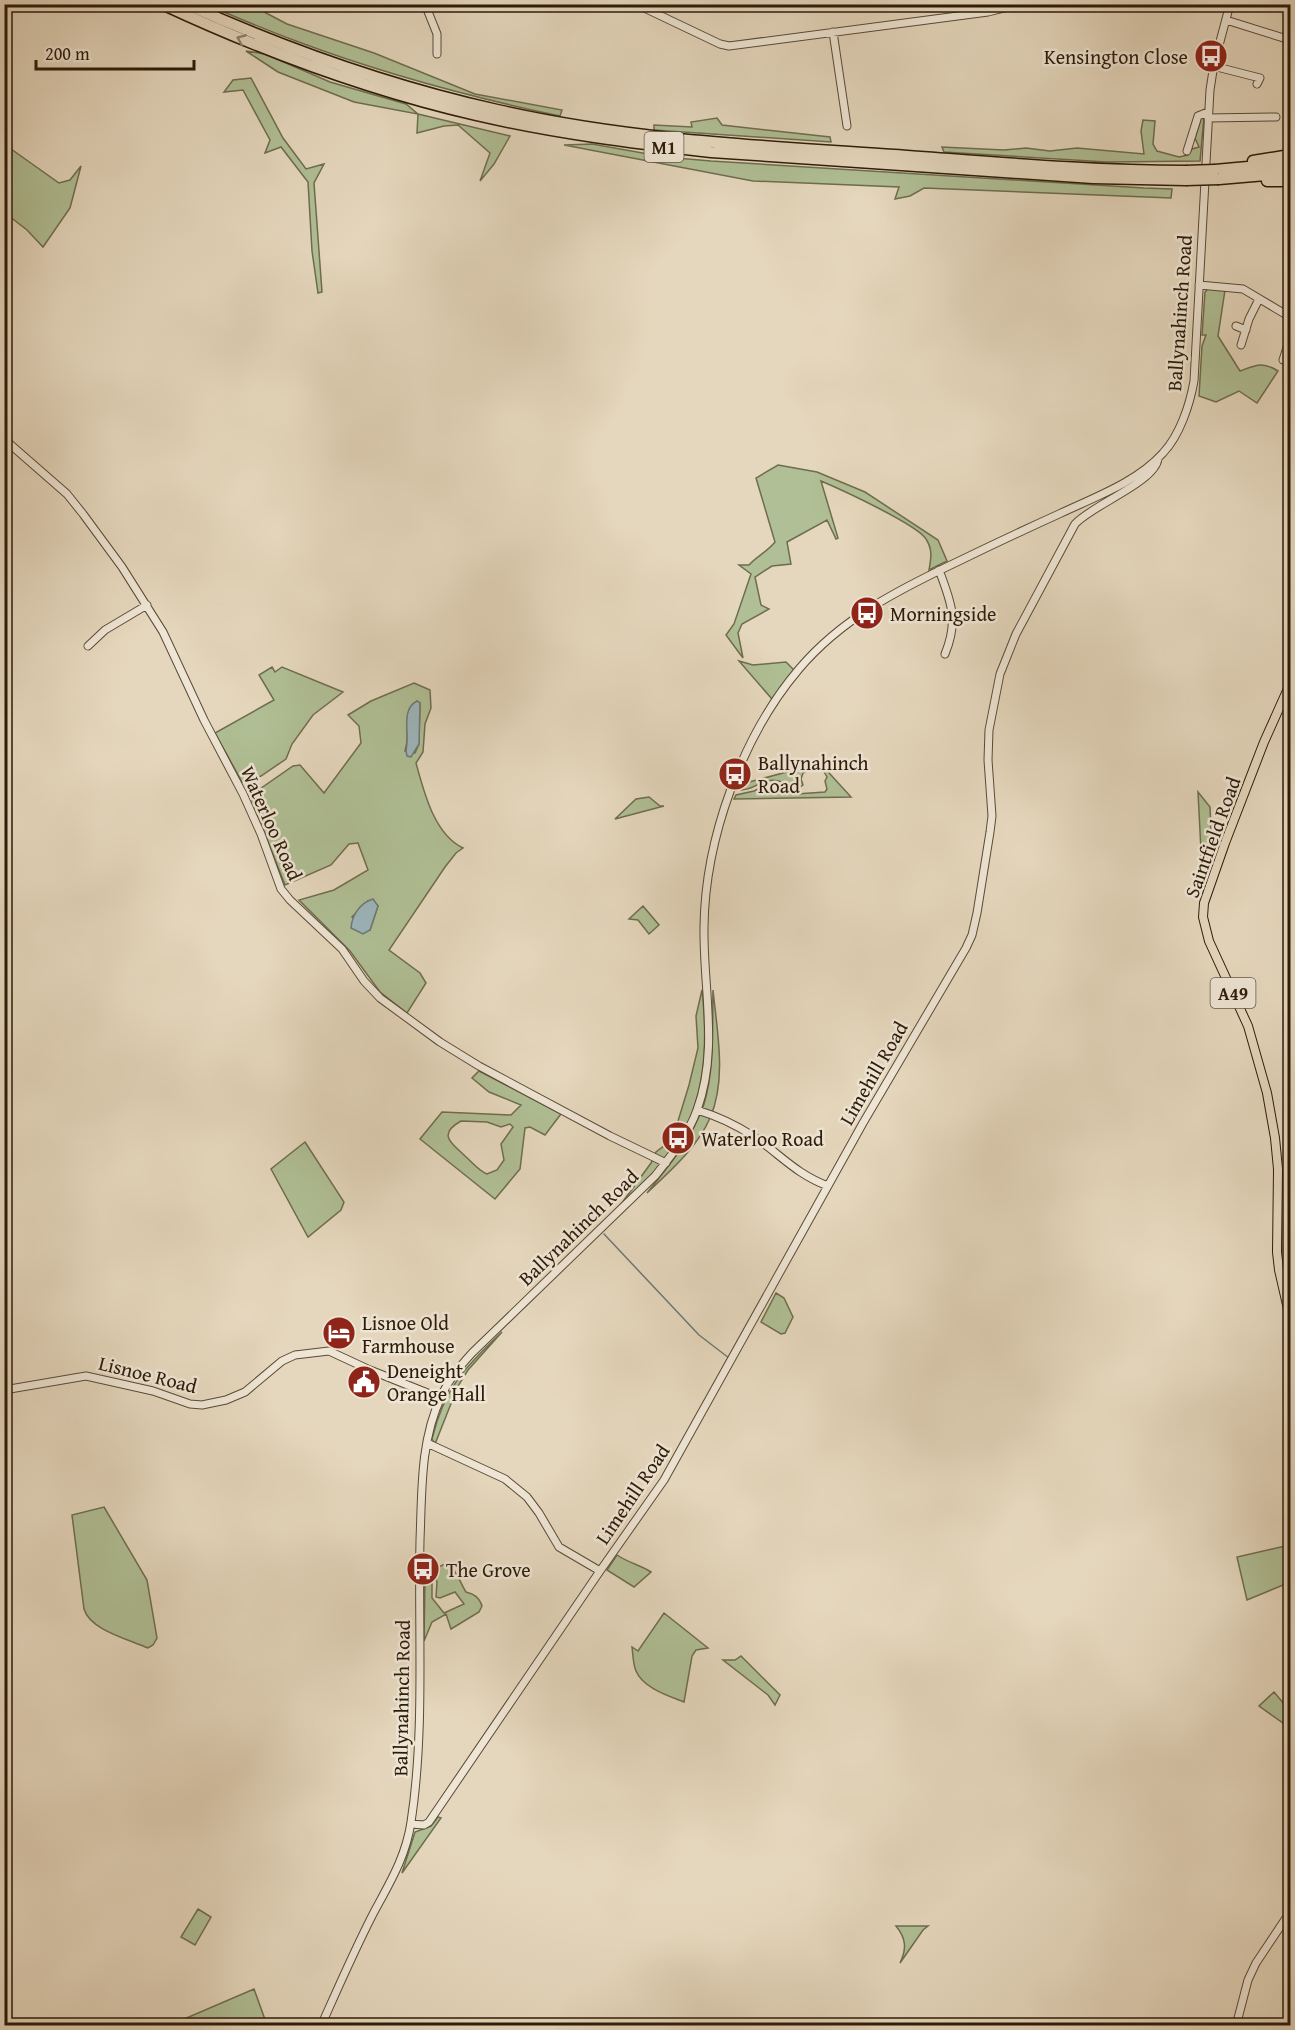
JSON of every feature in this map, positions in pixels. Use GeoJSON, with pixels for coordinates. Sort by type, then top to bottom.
{"type":"FeatureCollection","features":[{"type":"Feature","properties":{"kind":"highway","name":"M1"},"geometry":{"type":"LineString","coordinates":[[162,4],[255,45],[366,85],[476,115],[532,127],[653,146],[1093,178],[1290,173]]}},
{"type":"Feature","properties":{"kind":"highway","name":"M1"},"geometry":{"type":"LineString","coordinates":[[186,4],[275,42],[403,86],[499,111],[591,127],[679,139],[1186,175]]}},
{"type":"Feature","properties":{"kind":"highway"},"geometry":{"type":"LineString","coordinates":[[1221,174],[1290,154]]}},
{"type":"Feature","properties":{"kind":"highway","name":"M1"},"geometry":{"type":"LineString","coordinates":[[1221,174],[1290,164]]}},
{"type":"Feature","properties":{"kind":"highway"},"geometry":{"type":"LineString","coordinates":[[1221,174],[1290,181]]}},
{"type":"Feature","properties":{"kind":"main road","name":"Saintfield Road"},"geometry":{"type":"LineString","coordinates":[[1290,684],[1264,742],[1225,843],[1204,903],[1203,917],[1209,941],[1248,1026],[1267,1093],[1278,1169],[1277,1252],[1283,1292],[1290,1318]]}},
{"type":"Feature","properties":{"kind":"street"},"geometry":{"type":"LineString","coordinates":[[425,4],[437,34],[437,54]]}},
{"type":"Feature","properties":{"kind":"street"},"geometry":{"type":"LineString","coordinates":[[636,4],[724,45],[995,11],[1020,4]]}},
{"type":"Feature","properties":{"kind":"street","name":"Ballynahinch Road"},"geometry":{"type":"LineString","coordinates":[[321,2025],[373,1915],[397,1872],[411,1824],[416,1774],[420,1529],[427,1443],[440,1398],[472,1353],[655,1176],[680,1143],[697,1110],[709,1060],[704,927],[707,890],[716,838],[733,784],[747,752],[759,728],[797,671],[823,642],[873,605],[939,570],[1107,491],[1138,474],[1158,458],[1174,438],[1193,390],[1208,115],[1213,66],[1230,4]]}},
{"type":"Feature","properties":{"kind":"street"},"geometry":{"type":"LineString","coordinates":[[1226,20],[1290,40]]}},
{"type":"Feature","properties":{"kind":"street"},"geometry":{"type":"LineString","coordinates":[[833,32],[847,126]]}},
{"type":"Feature","properties":{"kind":"street"},"geometry":{"type":"LineString","coordinates":[[1213,66],[1260,78],[1257,84]]}},
{"type":"Feature","properties":{"kind":"street"},"geometry":{"type":"LineString","coordinates":[[1208,115],[1276,117]]}},
{"type":"Feature","properties":{"kind":"street","name":"Ballynahinch Road"},"geometry":{"type":"LineString","coordinates":[[1187,151],[1198,116],[1208,115]]}},
{"type":"Feature","properties":{"kind":"street"},"geometry":{"type":"LineString","coordinates":[[1199,285],[1243,289],[1290,317]]}},
{"type":"Feature","properties":{"kind":"street"},"geometry":{"type":"LineString","coordinates":[[1241,345],[1259,299]]}},
{"type":"Feature","properties":{"kind":"street"},"geometry":{"type":"LineString","coordinates":[[1236,326],[1246,330]]}},
{"type":"Feature","properties":{"kind":"street"},"geometry":{"type":"LineString","coordinates":[[1284,360],[1290,338]]}},
{"type":"Feature","properties":{"kind":"street","name":"Waterloo Road"},"geometry":{"type":"LineString","coordinates":[[4,439],[72,501],[122,567],[163,632],[204,720],[243,794],[261,834],[281,890],[342,949],[364,981],[380,998],[440,1042],[479,1066],[610,1136],[666,1163]]}},
{"type":"Feature","properties":{"kind":"street","name":"Limehill Road"},"geometry":{"type":"LineString","coordinates":[[411,1824],[424,1825],[429,1822],[675,1460],[972,935],[992,816],[988,760],[989,730],[1000,674],[1016,634],[1075,524],[1088,512],[1145,477],[1158,464],[1158,458]]}},
{"type":"Feature","properties":{"kind":"street"},"geometry":{"type":"LineString","coordinates":[[939,570],[954,616],[945,654]]}},
{"type":"Feature","properties":{"kind":"street"},"geometry":{"type":"LineString","coordinates":[[88,646],[105,630],[147,605]]}},
{"type":"Feature","properties":{"kind":"street"},"geometry":{"type":"LineString","coordinates":[[697,1110],[717,1117],[752,1136],[803,1176],[828,1186]]}},
{"type":"Feature","properties":{"kind":"street","name":"Lisnoe Road"},"geometry":{"type":"LineString","coordinates":[[4,1390],[86,1376],[153,1391],[190,1404],[202,1405],[226,1400],[245,1392],[282,1360],[295,1355],[329,1351],[440,1398]]}},
{"type":"Feature","properties":{"kind":"street"},"geometry":{"type":"LineString","coordinates":[[427,1443],[505,1479],[527,1497],[559,1548],[600,1571]]}},
{"type":"Feature","properties":{"kind":"street"},"geometry":{"type":"LineString","coordinates":[[1236,2025],[1246,1988],[1256,1963],[1290,1911]]}},
{"type":"Feature","properties":{"kind":"green space"},"geometry":{"type":"Polygon","coordinates":[[[207,5],[251,5],[287,24],[374,53],[475,94],[562,110],[560,116],[393,74],[328,53],[207,5]]]}},
{"type":"Feature","properties":{"kind":"green space"},"geometry":{"type":"Polygon","coordinates":[[[246,51],[265,54],[330,82],[406,104],[418,114],[354,102],[278,72],[246,51]]]}},
{"type":"Feature","properties":{"kind":"green space"},"geometry":{"type":"Polygon","coordinates":[[[251,78],[283,138],[306,169],[324,164],[314,183],[322,292],[318,293],[312,251],[308,182],[281,147],[265,153],[270,140],[243,90],[224,92],[233,80],[251,78]]]}},
{"type":"Feature","properties":{"kind":"green space"},"geometry":{"type":"Polygon","coordinates":[[[418,114],[510,136],[494,164],[480,181],[490,153],[458,125],[417,133],[418,114]]]}},
{"type":"Feature","properties":{"kind":"green space"},"geometry":{"type":"Polygon","coordinates":[[[1202,116],[1204,117],[1200,161],[1107,162],[944,152],[942,147],[1004,150],[1026,148],[1050,151],[1077,148],[1144,154],[1141,131],[1143,120],[1155,121],[1153,144],[1157,151],[1179,157],[1188,155],[1192,149],[1199,147],[1195,138],[1202,116]]]}},
{"type":"Feature","properties":{"kind":"green space"},"geometry":{"type":"Polygon","coordinates":[[[717,118],[722,125],[830,137],[831,142],[654,130],[654,125],[692,127],[691,122],[717,118]]]}},
{"type":"Feature","properties":{"kind":"green space"},"geometry":{"type":"Polygon","coordinates":[[[4,144],[59,183],[70,180],[81,166],[70,208],[43,247],[27,230],[5,213],[4,144]]]}},
{"type":"Feature","properties":{"kind":"green space"},"geometry":{"type":"Polygon","coordinates":[[[592,144],[665,157],[711,161],[1172,189],[1171,198],[924,188],[910,196],[895,199],[899,187],[753,181],[564,145],[592,144]]]}},
{"type":"Feature","properties":{"kind":"green space"},"geometry":{"type":"Polygon","coordinates":[[[1208,289],[1225,290],[1218,336],[1240,371],[1259,365],[1278,371],[1257,403],[1239,391],[1216,402],[1199,396],[1202,346],[1206,335],[1202,335],[1205,292],[1208,289]]]}},
{"type":"Feature","properties":{"kind":"green space"},"geometry":{"type":"Polygon","coordinates":[[[778,465],[817,472],[865,492],[938,540],[947,561],[929,570],[931,550],[920,533],[878,508],[821,481],[838,538],[836,539],[827,520],[787,542],[791,564],[772,566],[755,577],[761,605],[769,609],[742,624],[738,633],[743,658],[726,635],[734,624],[751,574],[739,565],[749,565],[775,542],[756,478],[778,465]]]}},
{"type":"Feature","properties":{"kind":"green space"},"geometry":{"type":"Polygon","coordinates":[[[739,661],[753,665],[786,662],[794,670],[772,699],[739,661]]]}},
{"type":"Feature","properties":{"kind":"green space"},"geometry":{"type":"Polygon","coordinates":[[[272,667],[275,672],[282,667],[343,692],[313,715],[292,744],[286,759],[261,776],[242,782],[215,733],[274,700],[259,675],[272,667]]]}},
{"type":"Feature","properties":{"kind":"green space"},"geometry":{"type":"Polygon","coordinates":[[[414,683],[430,690],[431,708],[425,724],[423,752],[416,763],[437,823],[453,842],[463,848],[445,867],[389,950],[420,973],[426,983],[407,1013],[380,992],[350,951],[299,900],[334,890],[368,870],[358,843],[349,844],[331,865],[285,885],[252,801],[257,791],[293,766],[300,765],[324,793],[361,743],[359,726],[348,715],[371,701],[414,683]],[[417,701],[407,720],[405,751],[415,753],[419,744],[420,703],[417,701]],[[368,901],[352,917],[370,930],[378,906],[368,901]]]}},
{"type":"Feature","properties":{"kind":"green space"},"geometry":{"type":"Polygon","coordinates":[[[820,763],[851,797],[734,799],[736,795],[754,791],[768,784],[786,787],[796,794],[825,792],[827,777],[823,770],[809,770],[803,773],[801,779],[803,785],[797,789],[773,780],[748,789],[741,790],[740,787],[742,784],[820,763]]]}},
{"type":"Feature","properties":{"kind":"green space"},"geometry":{"type":"Polygon","coordinates":[[[1198,792],[1210,807],[1211,833],[1221,845],[1203,890],[1198,792]]]}},
{"type":"Feature","properties":{"kind":"green space"},"geometry":{"type":"Polygon","coordinates":[[[649,797],[660,806],[664,806],[615,819],[636,799],[649,797]]]}},
{"type":"Feature","properties":{"kind":"green space"},"geometry":{"type":"Polygon","coordinates":[[[643,906],[659,925],[649,934],[638,920],[629,919],[643,906]]]}},
{"type":"Feature","properties":{"kind":"green space"},"geometry":{"type":"Polygon","coordinates":[[[702,990],[704,1052],[698,1093],[692,1112],[684,1131],[667,1157],[648,1180],[619,1207],[651,1163],[656,1152],[665,1145],[678,1121],[698,1048],[696,1016],[702,990]]]}},
{"type":"Feature","properties":{"kind":"green space"},"geometry":{"type":"Polygon","coordinates":[[[713,990],[719,1055],[715,1103],[705,1129],[698,1139],[647,1193],[687,1140],[704,1104],[710,1076],[713,990]]]}},
{"type":"Feature","properties":{"kind":"green space"},"geometry":{"type":"Polygon","coordinates":[[[479,1071],[561,1114],[545,1135],[530,1127],[525,1128],[520,1169],[495,1199],[420,1139],[442,1112],[511,1115],[521,1105],[489,1092],[472,1078],[479,1071]],[[461,1121],[449,1131],[448,1135],[456,1147],[487,1174],[497,1170],[504,1160],[501,1144],[513,1127],[510,1124],[501,1127],[487,1122],[461,1121]]]}},
{"type":"Feature","properties":{"kind":"green space"},"geometry":{"type":"Polygon","coordinates":[[[305,1142],[344,1202],[341,1210],[308,1237],[271,1169],[305,1142]]]}},
{"type":"Feature","properties":{"kind":"green space"},"geometry":{"type":"Polygon","coordinates":[[[776,1293],[784,1298],[793,1317],[785,1333],[781,1334],[761,1322],[776,1293]]]}},
{"type":"Feature","properties":{"kind":"green space"},"geometry":{"type":"Polygon","coordinates":[[[502,1332],[468,1370],[458,1386],[435,1444],[432,1439],[437,1421],[450,1392],[477,1356],[502,1332]]]}},
{"type":"Feature","properties":{"kind":"green space"},"geometry":{"type":"Polygon","coordinates":[[[104,1507],[147,1580],[157,1638],[148,1648],[102,1628],[94,1623],[84,1609],[72,1515],[104,1507]]]}},
{"type":"Feature","properties":{"kind":"green space"},"geometry":{"type":"Polygon","coordinates":[[[1290,1545],[1290,1584],[1247,1600],[1237,1557],[1290,1545]]]}},
{"type":"Feature","properties":{"kind":"green space"},"geometry":{"type":"Polygon","coordinates":[[[617,1555],[651,1572],[634,1587],[607,1570],[617,1555]]]}},
{"type":"Feature","properties":{"kind":"green space"},"geometry":{"type":"Polygon","coordinates":[[[445,1564],[455,1572],[466,1592],[476,1596],[482,1606],[479,1612],[451,1629],[446,1614],[432,1622],[424,1641],[425,1577],[432,1577],[432,1598],[444,1613],[464,1604],[455,1592],[440,1598],[436,1597],[437,1582],[432,1570],[445,1564]]]}},
{"type":"Feature","properties":{"kind":"green space"},"geometry":{"type":"Polygon","coordinates":[[[664,1613],[708,1648],[696,1650],[692,1656],[684,1702],[650,1687],[639,1677],[634,1665],[632,1647],[638,1651],[664,1613]]]}},
{"type":"Feature","properties":{"kind":"green space"},"geometry":{"type":"Polygon","coordinates":[[[741,1656],[780,1695],[775,1705],[768,1695],[723,1660],[735,1660],[741,1656]]]}},
{"type":"Feature","properties":{"kind":"green space"},"geometry":{"type":"Polygon","coordinates":[[[1274,1692],[1285,1705],[1290,1728],[1259,1706],[1274,1692]]]}},
{"type":"Feature","properties":{"kind":"green space"},"geometry":{"type":"Polygon","coordinates":[[[438,1817],[441,1818],[402,1873],[415,1832],[431,1826],[438,1817]]]}},
{"type":"Feature","properties":{"kind":"green space"},"geometry":{"type":"Polygon","coordinates":[[[198,1909],[211,1917],[195,1945],[181,1937],[198,1909]]]}},
{"type":"Feature","properties":{"kind":"green space"},"geometry":{"type":"Polygon","coordinates":[[[896,1926],[928,1926],[900,1963],[904,1953],[904,1944],[902,1935],[896,1926]]]}},
{"type":"Feature","properties":{"kind":"green space"},"geometry":{"type":"Polygon","coordinates":[[[254,1989],[267,2025],[176,2025],[177,2022],[254,1989]]]}},
{"type":"Feature","properties":{"kind":"water"},"geometry":{"type":"Polygon","coordinates":[[[417,701],[420,703],[419,744],[411,757],[407,756],[406,752],[407,719],[409,709],[417,701]]]}},
{"type":"Feature","properties":{"kind":"water"},"geometry":{"type":"Polygon","coordinates":[[[373,899],[378,906],[370,930],[363,934],[351,928],[358,910],[364,903],[373,899]]]}},
{"type":"Feature","properties":{"kind":"waterway"},"geometry":{"type":"LineString","coordinates":[[604,1234],[699,1335],[729,1358]]}},
{"type":"Feature","properties":{"kind":"place","name":"Kensington Close"},"geometry":{"type":"Point","coordinates":[1211,56]}},
{"type":"Feature","properties":{"kind":"place","name":"Morningside"},"geometry":{"type":"Point","coordinates":[867,613]}},
{"type":"Feature","properties":{"kind":"place","name":"Ballynahinch Road"},"geometry":{"type":"Point","coordinates":[735,774]}},
{"type":"Feature","properties":{"kind":"place","name":"Waterloo Road"},"geometry":{"type":"Point","coordinates":[678,1138]}},
{"type":"Feature","properties":{"kind":"place","name":"Lisnoe Old Farmhouse"},"geometry":{"type":"Point","coordinates":[339,1333]}},
{"type":"Feature","properties":{"kind":"place","name":"Deneight Orange Hall"},"geometry":{"type":"Point","coordinates":[364,1382]}},
{"type":"Feature","properties":{"kind":"place","name":"The Grove"},"geometry":{"type":"Point","coordinates":[423,1569]}}]}
